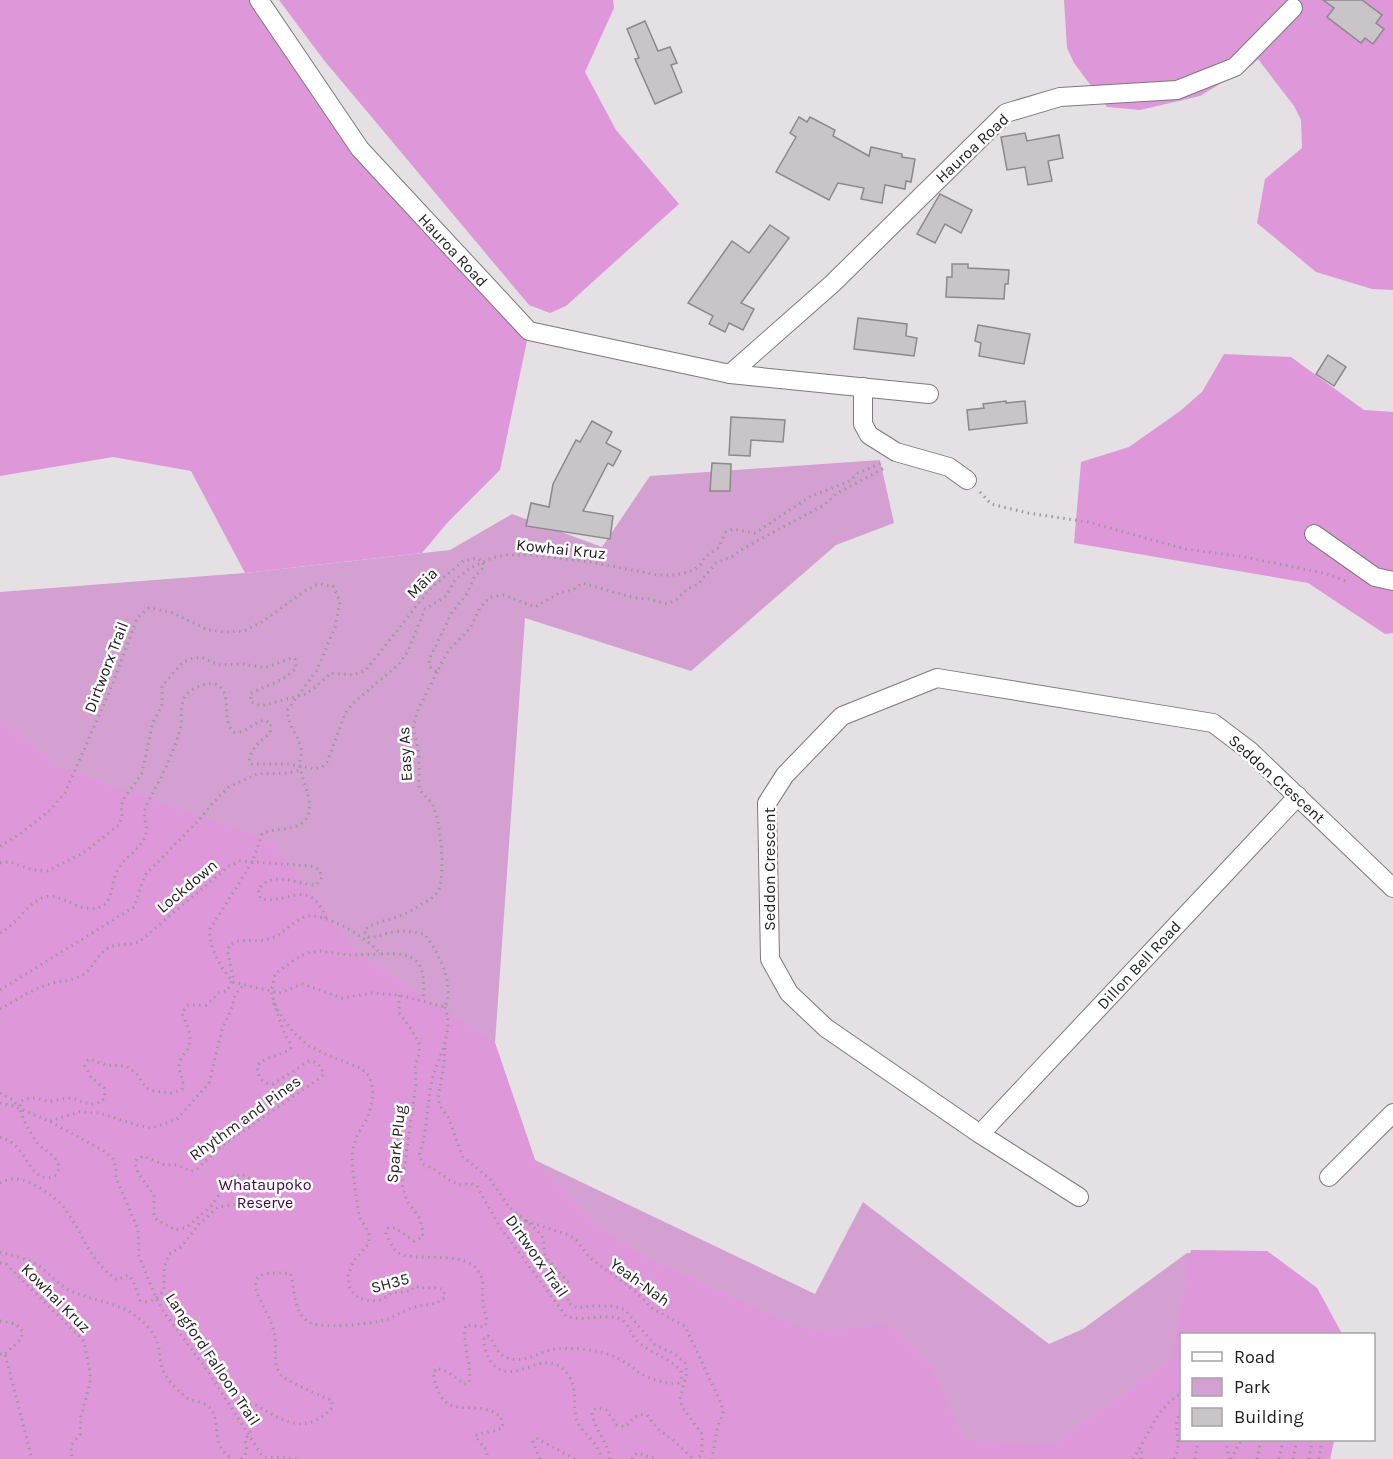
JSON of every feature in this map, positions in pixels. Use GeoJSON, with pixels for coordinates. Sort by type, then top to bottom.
{"type":"FeatureCollection","features":[{"type":"Feature","properties":{"kind":"street","name":"Hauroa Road"},"geometry":{"type":"LineString","coordinates":[[259,0],[360,149],[529,332],[730,375],[929,394]]}},
{"type":"Feature","properties":{"kind":"street","name":"Hauroa Road"},"geometry":{"type":"LineString","coordinates":[[730,375],[832,284],[1006,113],[1060,97],[1177,90],[1235,67],[1293,8]]}},
{"type":"Feature","properties":{"kind":"street"},"geometry":{"type":"LineString","coordinates":[[863,387],[863,424],[869,435],[888,448],[949,467],[967,480]]}},
{"type":"Feature","properties":{"kind":"street"},"geometry":{"type":"LineString","coordinates":[[1314,534],[1375,577],[1393,581]]}},
{"type":"Feature","properties":{"kind":"street","name":"Seddon Crescent"},"geometry":{"type":"LineString","coordinates":[[1079,1197],[980,1134],[826,1028],[789,993],[770,959],[767,803],[785,775],[842,716],[937,678],[1213,723],[1250,751],[1393,888]]}},
{"type":"Feature","properties":{"kind":"street","name":"Dillon Bell Road"},"geometry":{"type":"LineString","coordinates":[[980,1134],[1298,796]]}},
{"type":"Feature","properties":{"kind":"street"},"geometry":{"type":"LineString","coordinates":[[1329,1177],[1393,1113]]}},
{"type":"Feature","properties":{"kind":"path"},"geometry":{"type":"LineString","coordinates":[[483,562],[484,567],[452,612],[429,660],[430,667],[437,672],[448,651],[470,628],[480,608],[490,597],[504,595],[535,607],[560,593],[573,590],[582,583],[634,598],[667,604],[698,584],[716,564],[824,505],[836,494],[882,470],[903,454]]}},
{"type":"Feature","properties":{"kind":"path","name":"Kowhai Kruz"},"geometry":{"type":"LineString","coordinates":[[0,933],[11,926],[36,902],[46,897],[95,908],[104,905],[109,900],[120,866],[138,848],[146,836],[145,811],[173,752],[181,727],[184,698],[192,689],[209,684],[220,687],[226,699],[228,725],[234,732],[243,732],[261,720],[271,724],[270,733],[258,741],[250,754],[249,762],[252,764],[288,764],[315,769],[322,767],[327,762],[345,714],[352,704],[399,664],[408,651],[425,609],[447,595],[455,580],[470,568],[507,555],[533,555],[590,562],[658,575],[676,575],[694,570],[700,565],[705,557],[718,548],[726,532],[733,529],[755,533],[811,496],[848,482],[866,468],[903,454]]}},
{"type":"Feature","properties":{"kind":"path"},"geometry":{"type":"LineString","coordinates":[[967,480],[991,504],[1028,513],[1088,522],[1185,549],[1245,557],[1327,574],[1347,581]]}},
{"type":"Feature","properties":{"kind":"path","name":"Māia"},"geometry":{"type":"LineString","coordinates":[[0,863],[10,862],[33,870],[47,871],[83,853],[119,825],[123,800],[142,773],[153,722],[162,706],[162,686],[182,663],[201,657],[218,665],[244,664],[265,668],[291,658],[295,659],[296,668],[291,673],[278,682],[250,694],[249,697],[251,702],[261,706],[297,696],[314,688],[331,673],[353,675],[366,670],[430,589],[463,561],[477,558],[483,562]]}},
{"type":"Feature","properties":{"kind":"path","name":"Dirtworx Trail"},"geometry":{"type":"LineString","coordinates":[[0,846],[20,834],[49,811],[65,793],[113,683],[137,618],[148,608],[171,612],[208,630],[244,631],[262,622],[318,584],[333,586],[340,602],[335,627],[317,670],[288,709],[287,716],[301,746],[300,768],[308,796],[308,815],[299,825],[262,834],[253,861],[210,929],[209,937],[214,952],[233,982]]}},
{"type":"Feature","properties":{"kind":"path","name":"Easy As"},"geometry":{"type":"LineString","coordinates":[[437,672],[417,712],[413,726],[419,754],[419,789],[435,809],[439,831],[442,859],[439,888],[436,894],[425,903],[364,931],[365,935],[374,938],[392,932],[405,931],[424,934],[447,978],[449,990],[445,1007]]}},
{"type":"Feature","properties":{"kind":"path"},"geometry":{"type":"LineString","coordinates":[[0,990],[134,907],[145,874],[230,788],[257,774],[288,773],[300,768]]}},
{"type":"Feature","properties":{"kind":"path","name":"Lockdown"},"geometry":{"type":"LineString","coordinates":[[0,1009],[44,986],[80,977],[89,970],[106,949],[114,945],[131,945],[139,942],[229,866],[240,861],[311,866],[319,869],[322,876],[316,885],[278,879],[270,880],[261,885],[258,890],[260,898],[266,900],[296,895],[310,896],[318,903],[327,918]]}},
{"type":"Feature","properties":{"kind":"path"},"geometry":{"type":"LineString","coordinates":[[0,1137],[17,1147],[28,1165],[44,1178],[49,1179],[58,1171],[54,1157],[35,1140],[24,1121],[20,1102],[28,1097],[51,1101],[69,1098],[91,1104],[102,1101],[105,1098],[104,1089],[91,1077],[85,1066],[90,1059],[105,1065],[126,1066],[136,1073],[146,1088],[154,1091],[172,1093],[182,1089],[180,1058],[188,1049],[190,1039],[183,1009],[188,1005],[200,1006],[209,1003],[218,993],[228,990],[233,982],[227,950],[231,944],[244,940],[268,940],[284,932],[302,918],[320,915],[374,946],[381,954]]}},
{"type":"Feature","properties":{"kind":"path"},"geometry":{"type":"LineString","coordinates":[[271,992],[276,974],[307,953],[320,951],[350,955],[401,954],[414,957],[420,966],[423,975],[423,1001]]}},
{"type":"Feature","properties":{"kind":"path"},"geometry":{"type":"LineString","coordinates":[[233,982],[279,993],[303,984],[342,998],[372,993],[399,995],[445,1007]]}},
{"type":"Feature","properties":{"kind":"path"},"geometry":{"type":"LineString","coordinates":[[49,1121],[80,1112],[99,1113],[152,1128],[177,1119],[209,1083],[222,1029],[235,995],[244,984]]}},
{"type":"Feature","properties":{"kind":"path","name":"Rhythm and Pines"},"geometry":{"type":"LineString","coordinates":[[156,1298],[164,1289],[164,1267],[169,1254],[181,1247],[199,1224],[218,1207],[240,1204],[247,1200],[251,1184],[250,1179],[242,1174],[232,1177],[211,1206],[187,1227],[176,1230],[154,1216],[154,1195],[138,1173],[136,1159],[143,1156],[165,1165],[177,1165],[191,1172],[196,1170],[222,1145],[324,1074],[320,1066],[309,1061],[273,1084],[262,1081],[257,1066],[260,1062],[285,1053],[291,1048],[272,1002],[271,992]]}},
{"type":"Feature","properties":{"kind":"path","name":"SH35"},"geometry":{"type":"LineString","coordinates":[[241,1459],[248,1448],[245,1440],[250,1436],[252,1429],[248,1405],[254,1404],[286,1423],[298,1424],[313,1422],[325,1416],[332,1408],[332,1400],[325,1399],[283,1378],[277,1370],[274,1329],[258,1298],[255,1286],[257,1280],[264,1274],[276,1272],[291,1274],[298,1309],[305,1320],[313,1324],[328,1326],[387,1319],[420,1306],[438,1303],[445,1298],[444,1290],[434,1286],[422,1289],[415,1286],[411,1291],[392,1293],[381,1300],[370,1302],[358,1298],[350,1289],[348,1276],[353,1262],[369,1243],[369,1233],[359,1216],[352,1172],[352,1151],[368,1117],[373,1097],[372,1085],[369,1076],[361,1068],[309,1046],[293,1032],[277,1009],[271,992]]}},
{"type":"Feature","properties":{"kind":"path","name":"Spark Plug"},"geometry":{"type":"LineString","coordinates":[[399,995],[399,1013],[419,1043],[416,1083],[402,1184],[403,1192],[420,1219],[423,1232],[422,1238],[414,1240],[395,1228],[388,1228],[386,1233],[395,1250],[402,1255],[450,1258],[466,1262],[476,1268],[481,1276],[488,1322],[483,1327],[466,1324],[464,1330],[470,1362],[470,1383],[464,1384],[442,1368],[437,1368],[434,1373],[440,1392],[447,1403],[456,1408],[492,1410],[501,1418],[503,1427],[498,1431],[489,1431],[475,1436],[487,1451],[487,1459]]}},
{"type":"Feature","properties":{"kind":"path","name":"Dirtworx Trail"},"geometry":{"type":"LineString","coordinates":[[445,1007],[448,1015],[445,1043],[435,1066],[424,1142],[419,1155],[423,1164],[459,1185],[477,1186],[500,1227],[567,1316],[578,1320],[612,1317],[624,1320],[632,1336],[681,1371],[678,1383],[672,1384],[640,1374],[616,1357],[589,1350],[565,1348],[523,1360],[511,1359],[498,1351],[488,1336],[484,1337],[484,1347],[498,1370],[509,1373],[542,1362],[558,1364],[570,1377],[577,1420],[593,1441],[601,1459]]}},
{"type":"Feature","properties":{"kind":"path"},"geometry":{"type":"LineString","coordinates":[[445,1043],[438,1098],[463,1157],[471,1166],[489,1178],[510,1208],[537,1230],[543,1238],[545,1257],[568,1282],[568,1303],[578,1308],[614,1306],[625,1310],[656,1345],[675,1354],[685,1363],[687,1372],[680,1399],[682,1407],[702,1434],[702,1455],[695,1459],[658,1430],[647,1415],[641,1414],[634,1417],[625,1427],[617,1425],[606,1410],[596,1408],[592,1412],[593,1421],[609,1448],[610,1459]]}},
{"type":"Feature","properties":{"kind":"path","name":"Langford Falloon Trail"},"geometry":{"type":"LineString","coordinates":[[0,1093],[14,1100],[20,1108],[104,1151],[113,1159],[116,1178],[138,1229],[139,1256],[166,1316],[209,1373],[264,1457],[301,1459]]}},
{"type":"Feature","properties":{"kind":"path"},"geometry":{"type":"LineString","coordinates":[[0,1102],[20,1108]]}},
{"type":"Feature","properties":{"kind":"path"},"geometry":{"type":"LineString","coordinates":[[0,1183],[12,1179],[21,1180],[56,1199],[65,1209],[84,1243],[110,1274],[117,1280],[128,1275],[133,1280],[140,1300],[144,1302],[156,1298]]}},
{"type":"Feature","properties":{"kind":"path","name":"Yeah-Nah"},"geometry":{"type":"LineString","coordinates":[[524,1220],[569,1235],[590,1258],[626,1284],[653,1309],[685,1326],[721,1403],[723,1412],[712,1459]]}},
{"type":"Feature","properties":{"kind":"path"},"geometry":{"type":"LineString","coordinates":[[0,1252],[41,1267],[69,1290],[122,1306],[138,1317],[159,1342],[160,1365],[164,1374],[187,1398],[206,1404],[211,1410],[220,1444],[224,1452],[234,1459]]}},
{"type":"Feature","properties":{"kind":"path","name":"Kowhai Kruz"},"geometry":{"type":"LineString","coordinates":[[0,1263],[6,1264],[84,1341],[90,1383],[81,1416],[80,1434],[71,1446],[72,1459]]}},
{"type":"Feature","properties":{"kind":"path"},"geometry":{"type":"LineString","coordinates":[[0,1321],[16,1324],[23,1332],[21,1339],[5,1354],[0,1354]]}},
{"type":"Feature","properties":{"kind":"path"},"geometry":{"type":"LineString","coordinates":[[5,1354],[32,1459]]}},
{"type":"Feature","properties":{"kind":"path"},"geometry":{"type":"LineString","coordinates":[[1133,1459],[1162,1410],[1180,1394]]}},
{"type":"Feature","properties":{"kind":"path"},"geometry":{"type":"LineString","coordinates":[[1174,1459],[1178,1454],[1176,1427],[1180,1411]]}},
{"type":"Feature","properties":{"kind":"path"},"geometry":{"type":"LineString","coordinates":[[540,1459],[533,1442],[536,1438],[575,1459]]}},
{"type":"Feature","properties":{"kind":"path"},"geometry":{"type":"LineString","coordinates":[[1194,1459],[1198,1441]]}},
{"type":"Feature","properties":{"kind":"path"},"geometry":{"type":"LineString","coordinates":[[1226,1441],[1230,1459]]}},
{"type":"Feature","properties":{"kind":"path"},"geometry":{"type":"LineString","coordinates":[[1230,1459],[1240,1441]]}},
{"type":"Feature","properties":{"kind":"path"},"geometry":{"type":"LineString","coordinates":[[1257,1459],[1261,1441]]}},
{"type":"Feature","properties":{"kind":"path"},"geometry":{"type":"LineString","coordinates":[[1279,1459],[1283,1441]]}},
{"type":"Feature","properties":{"kind":"path"},"geometry":{"type":"LineString","coordinates":[[1293,1459],[1297,1441]]}},
{"type":"Feature","properties":{"kind":"path"},"geometry":{"type":"LineString","coordinates":[[1309,1459],[1312,1441]]}},
{"type":"Feature","properties":{"kind":"path"},"geometry":{"type":"LineString","coordinates":[[1319,1459],[1322,1441]]}},
{"type":"Feature","properties":{"kind":"path"},"geometry":{"type":"LineString","coordinates":[[1141,1459],[1143,1445]]}},
{"type":"Feature","properties":{"kind":"path"},"geometry":{"type":"LineString","coordinates":[[632,1459],[637,1453],[658,1459]]}},
{"type":"Feature","properties":{"kind":"green space"},"geometry":{"type":"Polygon","coordinates":[[[0,0],[259,0],[360,149],[529,331],[500,470],[448,522],[422,553],[245,573],[191,471],[113,457],[0,476],[0,0]]]}},
{"type":"Feature","properties":{"kind":"green space"},"geometry":{"type":"Polygon","coordinates":[[[279,0],[613,0],[614,8],[585,72],[616,130],[679,204],[566,306],[550,313],[529,305],[323,59],[279,0]]]}},
{"type":"Feature","properties":{"kind":"green space"},"geometry":{"type":"Polygon","coordinates":[[[1064,0],[1393,0],[1393,290],[1372,289],[1316,272],[1257,223],[1265,179],[1302,148],[1301,120],[1294,106],[1258,59],[1200,96],[1140,110],[1107,107],[1074,63],[1067,48],[1064,0]]]}},
{"type":"Feature","properties":{"kind":"green space"},"geometry":{"type":"Polygon","coordinates":[[[1224,354],[1291,357],[1364,410],[1393,412],[1393,633],[1385,634],[1308,583],[1074,543],[1081,462],[1129,447],[1180,411],[1202,392],[1224,354]]]}},
{"type":"Feature","properties":{"kind":"green space","name":"Whataupoko Reserve"},"geometry":{"type":"Polygon","coordinates":[[[880,460],[894,523],[836,545],[691,671],[525,618],[495,1043],[535,1160],[815,1294],[863,1202],[1049,1344],[1083,1329],[1187,1253],[1267,1251],[1317,1288],[1341,1333],[1180,1333],[1180,1441],[1334,1441],[1330,1459],[0,1459],[0,592],[245,573],[450,550],[512,514],[602,547],[650,476],[880,460]]]}},
{"type":"Feature","properties":{"kind":"green space","name":"Whataupoko Reserve"},"geometry":{"type":"Polygon","coordinates":[[[0,719],[56,766],[273,842],[358,954],[495,1043],[535,1160],[593,1223],[641,1255],[770,1315],[813,1331],[888,1324],[932,1367],[963,1440],[1053,1445],[1172,1358],[1191,1250],[1267,1251],[1317,1288],[1341,1333],[1180,1333],[1180,1441],[1334,1441],[1330,1459],[0,1459],[0,719]]]}},
{"type":"Feature","properties":{"kind":"building"},"geometry":{"type":"Polygon","coordinates":[[[1323,0],[1362,0],[1382,15],[1376,23],[1384,29],[1373,44],[1365,38],[1361,43],[1327,17],[1334,8],[1323,0]]]}},
{"type":"Feature","properties":{"kind":"building"},"geometry":{"type":"Polygon","coordinates":[[[645,21],[658,51],[670,47],[677,63],[671,65],[682,92],[655,104],[635,59],[639,58],[627,29],[645,21]]]}},
{"type":"Feature","properties":{"kind":"building"},"geometry":{"type":"Polygon","coordinates":[[[799,117],[807,122],[810,117],[835,130],[833,136],[869,156],[871,147],[915,159],[911,182],[906,181],[905,189],[885,185],[882,203],[861,199],[864,188],[838,183],[829,200],[776,172],[796,137],[790,133],[799,117]]]}},
{"type":"Feature","properties":{"kind":"building"},"geometry":{"type":"Polygon","coordinates":[[[1025,133],[1027,141],[1059,135],[1063,158],[1048,161],[1052,181],[1028,185],[1025,167],[1007,170],[1001,137],[1025,133]]]}},
{"type":"Feature","properties":{"kind":"building"},"geometry":{"type":"Polygon","coordinates":[[[940,194],[972,210],[961,233],[945,224],[935,243],[917,234],[940,194]]]}},
{"type":"Feature","properties":{"kind":"building"},"geometry":{"type":"Polygon","coordinates":[[[770,225],[789,238],[741,303],[754,309],[743,330],[729,323],[725,332],[709,324],[713,316],[688,303],[732,241],[749,253],[770,225]]]}},
{"type":"Feature","properties":{"kind":"building"},"geometry":{"type":"Polygon","coordinates":[[[952,264],[968,264],[968,268],[1009,270],[1004,299],[946,297],[947,277],[952,277],[952,264]]]}},
{"type":"Feature","properties":{"kind":"building"},"geometry":{"type":"Polygon","coordinates":[[[858,318],[907,324],[906,336],[917,338],[914,356],[854,349],[858,318]]]}},
{"type":"Feature","properties":{"kind":"building"},"geometry":{"type":"Polygon","coordinates":[[[978,325],[1030,334],[1024,364],[979,356],[981,343],[975,341],[978,325]]]}},
{"type":"Feature","properties":{"kind":"building"},"geometry":{"type":"Polygon","coordinates":[[[1328,355],[1346,367],[1334,386],[1316,374],[1328,355]]]}},
{"type":"Feature","properties":{"kind":"building"},"geometry":{"type":"Polygon","coordinates":[[[1006,401],[1006,403],[1025,401],[1027,423],[969,430],[967,410],[984,408],[983,404],[1006,401]]]}},
{"type":"Feature","properties":{"kind":"building"},"geometry":{"type":"Polygon","coordinates":[[[731,417],[785,420],[783,442],[751,440],[750,456],[729,455],[731,417]]]}},
{"type":"Feature","properties":{"kind":"building"},"geometry":{"type":"Polygon","coordinates":[[[592,421],[612,432],[606,443],[621,451],[613,466],[608,463],[583,511],[613,516],[610,539],[526,526],[531,503],[549,507],[553,484],[576,440],[580,442],[592,421]]]}},
{"type":"Feature","properties":{"kind":"building"},"geometry":{"type":"Polygon","coordinates":[[[712,463],[731,464],[730,491],[710,491],[712,463]]]}}]}
